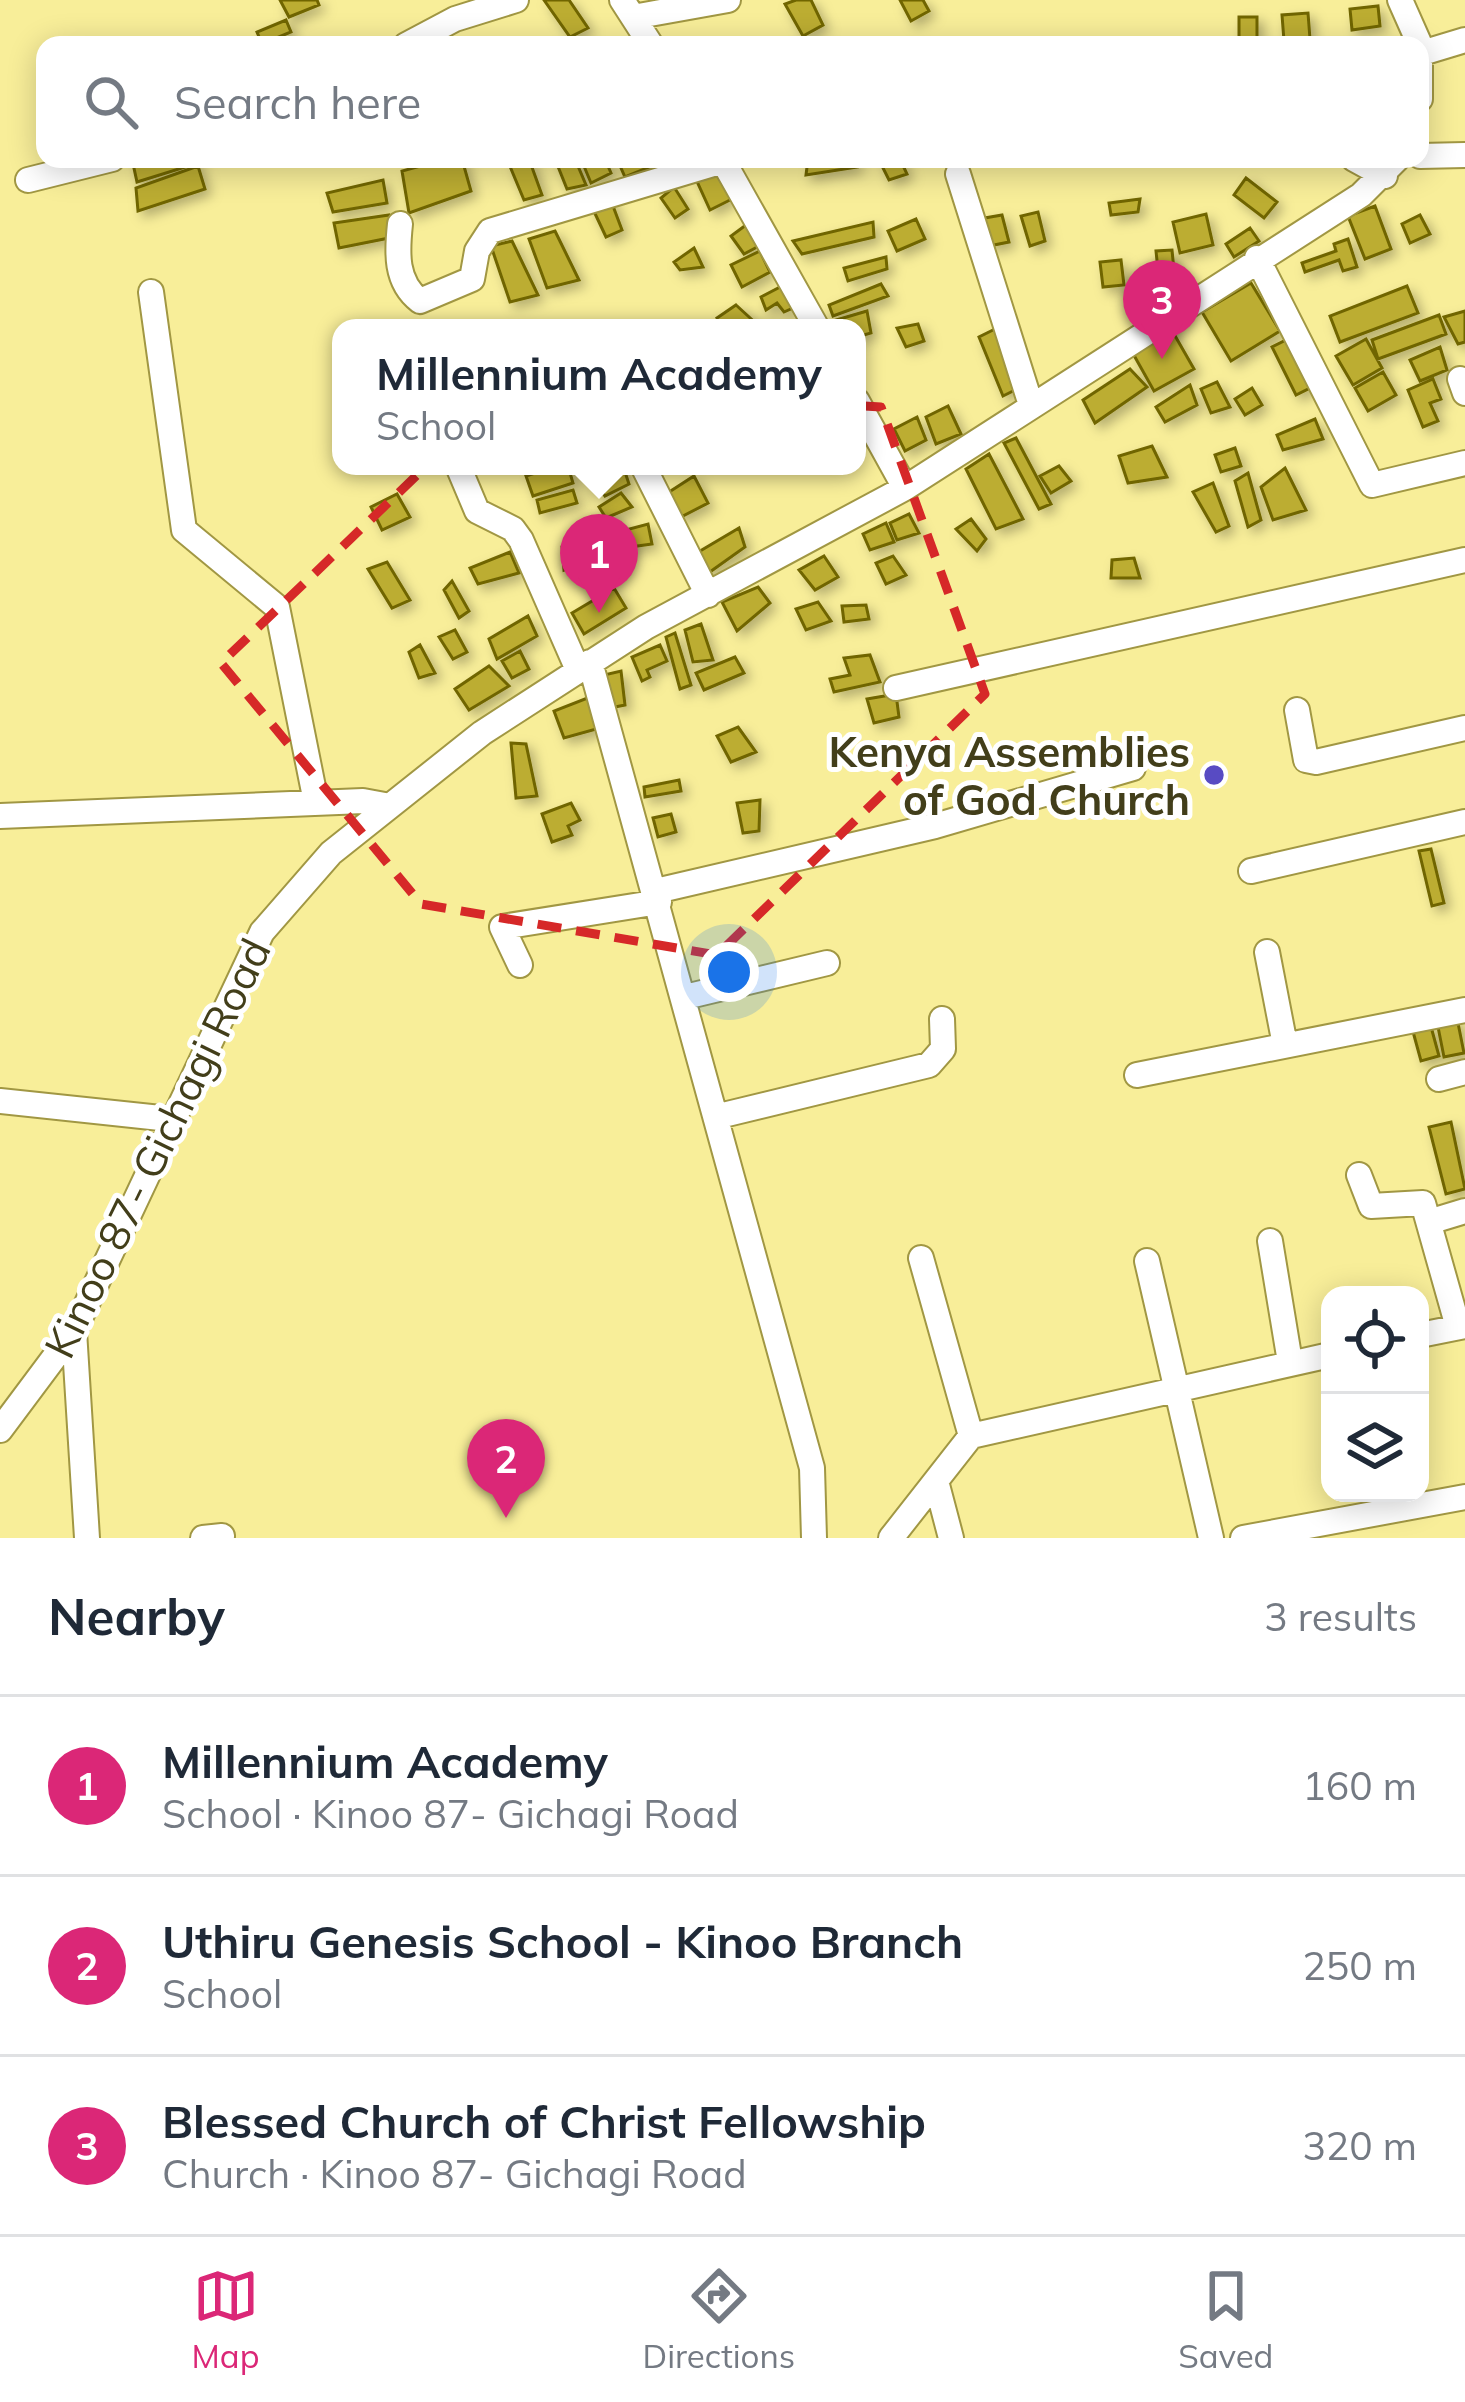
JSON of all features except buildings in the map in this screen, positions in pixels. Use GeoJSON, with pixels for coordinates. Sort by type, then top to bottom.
{"type":"FeatureCollection","features":[{"type":"Feature","properties":{"kind":"street"},"geometry":{"type":"LineString","coordinates":[[423,36],[455,19],[516,0]]}},
{"type":"Feature","properties":{"kind":"street"},"geometry":{"type":"LineString","coordinates":[[645,36],[628,9],[728,0]]}},
{"type":"Feature","properties":{"kind":"street"},"geometry":{"type":"LineString","coordinates":[[1400,0],[1415,36]]}},
{"type":"Feature","properties":{"kind":"street"},"geometry":{"type":"LineString","coordinates":[[1429,46],[1465,40]]}},
{"type":"Feature","properties":{"kind":"street"},"geometry":{"type":"LineString","coordinates":[[1429,157],[1465,155]]}},
{"type":"Feature","properties":{"kind":"street"},"geometry":{"type":"LineString","coordinates":[[28,180],[76,168]]}},
{"type":"Feature","properties":{"kind":"street"},"geometry":{"type":"LineString","coordinates":[[400,224],[399,271],[408,292],[420,301],[472,278],[477,251],[490,231],[697,168]]}},
{"type":"Feature","properties":{"kind":"street"},"geometry":{"type":"LineString","coordinates":[[727,168],[812,319]]}},
{"type":"Feature","properties":{"kind":"street","name":"Kinoo 87- Gichagi Road"},"geometry":{"type":"LineString","coordinates":[[0,1430],[74,1331],[262,932],[306,877],[482,733],[584,666],[904,488],[1390,168]]}},
{"type":"Feature","properties":{"kind":"street"},"geometry":{"type":"LineString","coordinates":[[958,174],[1031,405]]}},
{"type":"Feature","properties":{"kind":"street"},"geometry":{"type":"LineString","coordinates":[[1257,258],[1372,485],[1465,463]]}},
{"type":"Feature","properties":{"kind":"street"},"geometry":{"type":"LineString","coordinates":[[152,292],[184,530],[277,607],[316,802]]}},
{"type":"Feature","properties":{"kind":"street"},"geometry":{"type":"LineString","coordinates":[[866,418],[904,488]]}},
{"type":"Feature","properties":{"kind":"street"},"geometry":{"type":"LineString","coordinates":[[462,475],[477,511],[513,529],[521,540],[584,666],[657,896],[812,1468],[814,1538]]}},
{"type":"Feature","properties":{"kind":"street"},"geometry":{"type":"LineString","coordinates":[[648,475],[708,595]]}},
{"type":"Feature","properties":{"kind":"street"},"geometry":{"type":"LineString","coordinates":[[896,688],[1465,560]]}},
{"type":"Feature","properties":{"kind":"street"},"geometry":{"type":"LineString","coordinates":[[1298,710],[1306,760],[1316,762],[1465,728]]}},
{"type":"Feature","properties":{"kind":"street"},"geometry":{"type":"LineString","coordinates":[[520,965],[502,927],[657,896],[935,826],[1133,768]]}},
{"type":"Feature","properties":{"kind":"street"},"geometry":{"type":"LineString","coordinates":[[0,816],[316,802],[390,806]]}},
{"type":"Feature","properties":{"kind":"street"},"geometry":{"type":"LineString","coordinates":[[1251,871],[1465,822]]}},
{"type":"Feature","properties":{"kind":"street"},"geometry":{"type":"LineString","coordinates":[[1267,952],[1285,1046]]}},
{"type":"Feature","properties":{"kind":"street"},"geometry":{"type":"LineString","coordinates":[[685,997],[827,964]]}},
{"type":"Feature","properties":{"kind":"street"},"geometry":{"type":"LineString","coordinates":[[1137,1075],[1465,1010]]}},
{"type":"Feature","properties":{"kind":"street"},"geometry":{"type":"LineString","coordinates":[[719,1116],[929,1065],[943,1049],[942,1019]]}},
{"type":"Feature","properties":{"kind":"street"},"geometry":{"type":"LineString","coordinates":[[1439,1079],[1465,1072]]}},
{"type":"Feature","properties":{"kind":"street"},"geometry":{"type":"LineString","coordinates":[[0,1100],[170,1119]]}},
{"type":"Feature","properties":{"kind":"street"},"geometry":{"type":"LineString","coordinates":[[1359,1175],[1371,1207],[1418,1201],[1432,1221],[1461,1327],[1429,1333]]}},
{"type":"Feature","properties":{"kind":"street"},"geometry":{"type":"LineString","coordinates":[[1432,1221],[1465,1211]]}},
{"type":"Feature","properties":{"kind":"street"},"geometry":{"type":"LineString","coordinates":[[1270,1241],[1290,1362]]}},
{"type":"Feature","properties":{"kind":"street"},"geometry":{"type":"LineString","coordinates":[[921,1258],[971,1436]]}},
{"type":"Feature","properties":{"kind":"street"},"geometry":{"type":"LineString","coordinates":[[1148,1261],[1211,1538]]}},
{"type":"Feature","properties":{"kind":"street"},"geometry":{"type":"LineString","coordinates":[[74,1331],[87,1538]]}},
{"type":"Feature","properties":{"kind":"street"},"geometry":{"type":"LineString","coordinates":[[892,1538],[971,1436],[1321,1357]]}},
{"type":"Feature","properties":{"kind":"street"},"geometry":{"type":"LineString","coordinates":[[936,1481],[951,1538]]}},
{"type":"Feature","properties":{"kind":"street"},"geometry":{"type":"LineString","coordinates":[[1244,1538],[1465,1497]]}},
{"type":"Feature","properties":{"kind":"highlighted area"},"geometry":{"type":"Polygon","coordinates":[[[510,386],[881,407],[985,694],[717,955],[421,904],[221,663],[510,386]]]}},
{"type":"Feature","properties":{"kind":"place","name":"Blessed Church of Christ Fellowship"},"geometry":{"type":"Point","coordinates":[1162,359]}},
{"type":"Feature","properties":{"kind":"place","name":"Millennium Academy"},"geometry":{"type":"Point","coordinates":[599,613]}},
{"type":"Feature","properties":{"kind":"place","name":"Kenya Assemblies of God Church"},"geometry":{"type":"Point","coordinates":[1214,775]}},
{"type":"Feature","properties":{"kind":"place","name":"Uthiru Genesis School - Kinoo Branch"},"geometry":{"type":"Point","coordinates":[506,1518]}}]}
